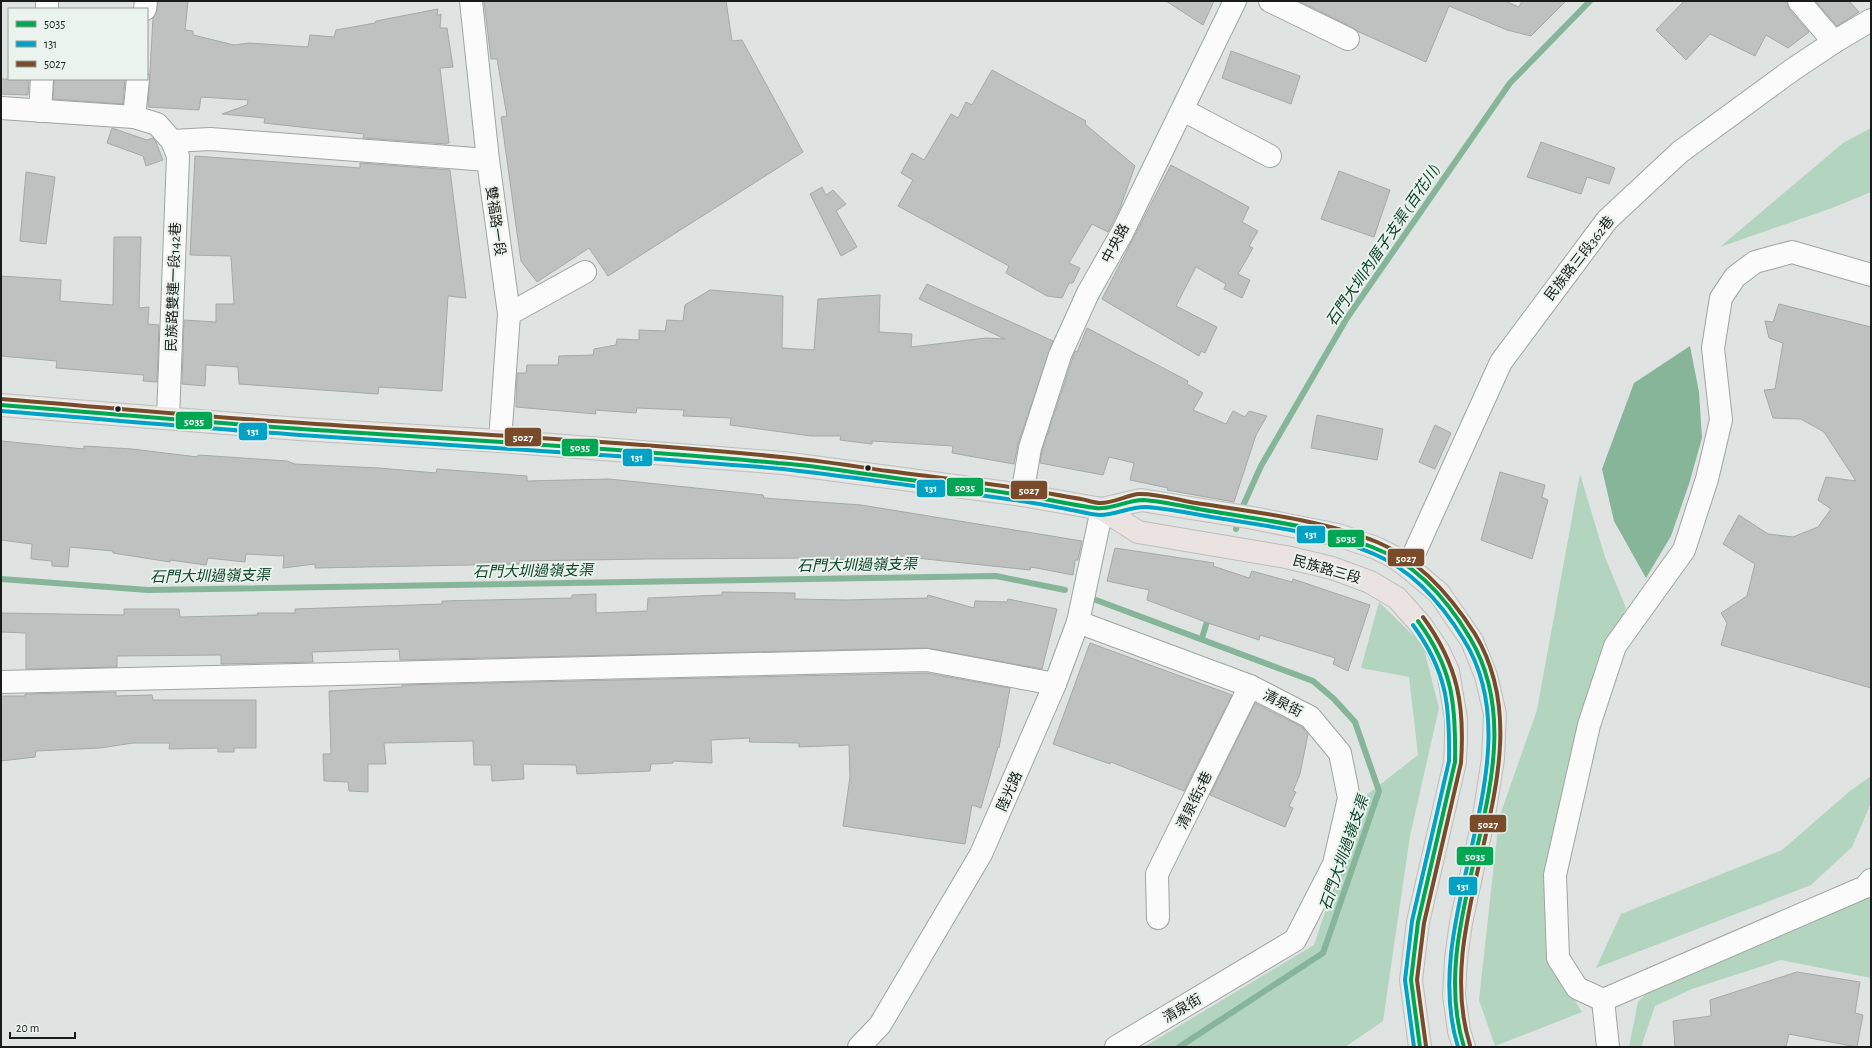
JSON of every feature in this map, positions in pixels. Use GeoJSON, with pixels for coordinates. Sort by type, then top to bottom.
{"type":"FeatureCollection","features":[{"type":"Feature","properties":{"kind":"main road","name":"民族路三段"},"geometry":{"type":"LineString","coordinates":[[1,405],[299,429],[500,441],[783,463],[1022,495],[1102,509],[1138,532],[1286,557],[1332,568],[1370,582],[1401,603],[1421,625],[1438,650],[1448,671],[1454,711],[1455,762],[1418,922],[1414,949],[1411,980],[1420,1047]]}},
{"type":"Feature","properties":{"kind":"main road","name":"民族路三段"},"geometry":{"type":"LineString","coordinates":[[1102,509],[1141,500],[1252,518],[1338,535],[1376,548],[1394,556],[1439,593],[1472,641],[1486,676],[1494,714],[1493,759],[1484,816],[1461,923],[1456,958],[1454,995],[1464,1047]]}},
{"type":"Feature","properties":{"kind":"street","name":"雙福路一段"},"geometry":{"type":"LineString","coordinates":[[471,1],[488,160],[509,314],[500,441]]}},
{"type":"Feature","properties":{"kind":"street","name":"中央路"},"geometry":{"type":"LineString","coordinates":[[1022,495],[1030,448],[1060,355],[1088,293],[1122,232],[1235,1]]}},
{"type":"Feature","properties":{"kind":"street"},"geometry":{"type":"LineString","coordinates":[[1270,1],[1348,39]]}},
{"type":"Feature","properties":{"kind":"street"},"geometry":{"type":"LineString","coordinates":[[1799,1],[1834,42]]}},
{"type":"Feature","properties":{"kind":"street","name":"民族路三段362巷"},"geometry":{"type":"LineString","coordinates":[[1408,567],[1500,362],[1607,220],[1680,152],[1792,70],[1871,20]]}},
{"type":"Feature","properties":{"kind":"street"},"geometry":{"type":"LineString","coordinates":[[40,110],[42,80]]}},
{"type":"Feature","properties":{"kind":"street"},"geometry":{"type":"LineString","coordinates":[[134,117],[138,80]]}},
{"type":"Feature","properties":{"kind":"street"},"geometry":{"type":"LineString","coordinates":[[1,108],[134,117],[157,124],[175,149],[210,139],[488,160]]}},
{"type":"Feature","properties":{"kind":"street"},"geometry":{"type":"LineString","coordinates":[[1183,110],[1270,156]]}},
{"type":"Feature","properties":{"kind":"street","name":"民族路雙連一段142巷"},"geometry":{"type":"LineString","coordinates":[[168,418],[175,149]]}},
{"type":"Feature","properties":{"kind":"street"},"geometry":{"type":"LineString","coordinates":[[1871,275],[1792,252],[1755,262],[1735,277],[1721,298],[1713,348],[1721,420],[1707,479],[1684,550],[1615,646],[1589,725],[1555,875],[1558,958],[1577,988],[1603,1000],[1865,887],[1871,880]]}},
{"type":"Feature","properties":{"kind":"street"},"geometry":{"type":"LineString","coordinates":[[509,314],[585,272]]}},
{"type":"Feature","properties":{"kind":"street","name":"陸光路"},"geometry":{"type":"LineString","coordinates":[[859,1047],[880,1025],[981,854],[1055,684],[1078,622],[1102,509]]}},
{"type":"Feature","properties":{"kind":"street","name":"清泉街"},"geometry":{"type":"LineString","coordinates":[[1078,622],[1250,686],[1310,717],[1340,753],[1349,798],[1334,864],[1295,940],[1116,1047]]}},
{"type":"Feature","properties":{"kind":"street"},"geometry":{"type":"LineString","coordinates":[[1,682],[927,660],[1055,684]]}},
{"type":"Feature","properties":{"kind":"street","name":"清泉街5巷"},"geometry":{"type":"LineString","coordinates":[[1158,918],[1157,874],[1250,686]]}},
{"type":"Feature","properties":{"kind":"street"},"geometry":{"type":"LineString","coordinates":[[1603,1000],[1608,1047]]}},
{"type":"Feature","properties":{"kind":"shaded area"},"geometry":{"type":"Polygon","coordinates":[[[1871,128],[1871,192],[1832,208],[1720,247],[1843,143],[1871,128]]]}},
{"type":"Feature","properties":{"kind":"shaded area"},"geometry":{"type":"Polygon","coordinates":[[[1690,346],[1699,392],[1702,438],[1689,484],[1671,536],[1646,578],[1614,521],[1602,469],[1634,383],[1690,346]]]}},
{"type":"Feature","properties":{"kind":"shaded area"},"geometry":{"type":"Polygon","coordinates":[[[1580,474],[1605,557],[1626,608],[1581,714],[1544,879],[1548,957],[1582,1012],[1495,1046],[1479,1000],[1499,818],[1537,710],[1580,474]]]}},
{"type":"Feature","properties":{"kind":"shaded area"},"geometry":{"type":"Polygon","coordinates":[[[1379,602],[1423,645],[1439,708],[1410,836],[1383,1021],[1345,1047],[1144,1047],[1314,945],[1364,797],[1418,755],[1409,677],[1361,668],[1379,602]]]}},
{"type":"Feature","properties":{"kind":"shaded area"},"geometry":{"type":"Polygon","coordinates":[[[1871,776],[1871,803],[1852,847],[1811,885],[1596,968],[1621,914],[1782,850],[1850,791],[1871,776]]]}},
{"type":"Feature","properties":{"kind":"shaded area"},"geometry":{"type":"Polygon","coordinates":[[[1871,897],[1871,978],[1781,960],[1692,989],[1655,1006],[1641,1047],[1629,1047],[1638,1002],[1658,982],[1766,941],[1871,897]]]}},
{"type":"Feature","properties":{"kind":"building"},"geometry":{"type":"Polygon","coordinates":[[[158,1],[188,1],[185,30],[193,31],[193,35],[234,45],[249,43],[308,47],[310,35],[334,37],[336,30],[438,9],[437,16],[441,14],[440,28],[447,28],[453,67],[440,68],[449,143],[363,138],[364,134],[264,123],[265,118],[222,114],[247,105],[248,100],[201,97],[199,110],[148,107],[153,18],[157,11],[158,1]]]}},
{"type":"Feature","properties":{"kind":"building"},"geometry":{"type":"Polygon","coordinates":[[[484,1],[726,1],[732,41],[742,40],[803,152],[608,276],[589,248],[537,282],[521,261],[501,117],[507,116],[497,59],[491,59],[484,1]]]}},
{"type":"Feature","properties":{"kind":"building"},"geometry":{"type":"Polygon","coordinates":[[[1166,1],[1214,1],[1203,25],[1166,1]]]}},
{"type":"Feature","properties":{"kind":"building"},"geometry":{"type":"Polygon","coordinates":[[[1299,1],[1505,1],[1519,7],[1522,1],[1566,1],[1531,36],[1507,30],[1449,6],[1426,62],[1359,32],[1299,1]]]}},
{"type":"Feature","properties":{"kind":"building"},"geometry":{"type":"Polygon","coordinates":[[[1684,1],[1787,1],[1789,9],[1809,32],[1788,48],[1766,35],[1755,56],[1710,34],[1686,60],[1656,30],[1684,1]]]}},
{"type":"Feature","properties":{"kind":"building"},"geometry":{"type":"Polygon","coordinates":[[[1815,1],[1849,1],[1859,12],[1837,26],[1815,1]]]}},
{"type":"Feature","properties":{"kind":"building"},"geometry":{"type":"Polygon","coordinates":[[[1231,51],[1300,76],[1291,104],[1222,78],[1231,51]]]}},
{"type":"Feature","properties":{"kind":"building"},"geometry":{"type":"Polygon","coordinates":[[[992,70],[1086,121],[1085,124],[1135,166],[1120,208],[1108,232],[1092,224],[1069,263],[1080,268],[1073,283],[1069,283],[1062,298],[1047,296],[1006,273],[1009,266],[898,206],[913,180],[901,173],[912,153],[924,160],[951,114],[958,118],[966,102],[972,105],[992,70]]]}},
{"type":"Feature","properties":{"kind":"building"},"geometry":{"type":"Polygon","coordinates":[[[1,79],[29,80],[28,95],[1,94],[1,79]]]}},
{"type":"Feature","properties":{"kind":"building"},"geometry":{"type":"Polygon","coordinates":[[[54,80],[125,80],[123,104],[53,99],[54,80]]]}},
{"type":"Feature","properties":{"kind":"building"},"geometry":{"type":"Polygon","coordinates":[[[112,128],[147,140],[153,138],[163,160],[146,166],[143,156],[107,143],[112,128]]]}},
{"type":"Feature","properties":{"kind":"building"},"geometry":{"type":"Polygon","coordinates":[[[1541,142],[1615,168],[1609,184],[1587,177],[1581,194],[1527,177],[1541,142]]]}},
{"type":"Feature","properties":{"kind":"building"},"geometry":{"type":"Polygon","coordinates":[[[195,156],[360,168],[360,163],[450,170],[466,298],[448,296],[442,391],[379,387],[378,394],[239,384],[238,367],[206,365],[205,386],[182,384],[184,320],[216,322],[216,304],[234,304],[231,256],[190,255],[195,156]]]}},
{"type":"Feature","properties":{"kind":"building"},"geometry":{"type":"Polygon","coordinates":[[[1171,165],[1249,207],[1242,222],[1258,231],[1249,246],[1253,248],[1238,274],[1250,280],[1242,298],[1224,289],[1226,284],[1196,267],[1176,306],[1217,327],[1205,353],[1201,351],[1199,356],[1102,299],[1171,165]]]}},
{"type":"Feature","properties":{"kind":"building"},"geometry":{"type":"Polygon","coordinates":[[[1339,171],[1390,190],[1374,237],[1321,219],[1339,171]]]}},
{"type":"Feature","properties":{"kind":"building"},"geometry":{"type":"Polygon","coordinates":[[[26,172],[55,177],[46,244],[20,241],[26,172]]]}},
{"type":"Feature","properties":{"kind":"building"},"geometry":{"type":"Polygon","coordinates":[[[822,187],[826,195],[833,190],[846,204],[836,211],[857,247],[841,256],[810,194],[822,187]]]}},
{"type":"Feature","properties":{"kind":"building"},"geometry":{"type":"Polygon","coordinates":[[[114,237],[141,237],[139,308],[149,307],[148,324],[159,325],[157,382],[143,381],[144,375],[56,368],[57,361],[1,356],[1,276],[61,280],[60,301],[113,305],[114,237]]]}},
{"type":"Feature","properties":{"kind":"building"},"geometry":{"type":"Polygon","coordinates":[[[927,284],[1053,341],[1018,444],[1014,464],[952,453],[953,446],[872,441],[872,444],[840,440],[841,436],[811,436],[730,425],[731,418],[683,416],[684,410],[637,408],[636,413],[595,410],[596,414],[516,407],[517,373],[526,373],[527,365],[558,365],[559,356],[593,355],[594,349],[616,345],[617,339],[639,340],[639,330],[665,331],[667,320],[683,321],[685,305],[710,290],[783,296],[782,348],[814,350],[818,299],[880,295],[879,332],[912,334],[911,347],[986,338],[1005,339],[919,299],[927,284]]]}},
{"type":"Feature","properties":{"kind":"building"},"geometry":{"type":"Polygon","coordinates":[[[1779,304],[1871,327],[1871,688],[1721,645],[1727,623],[1721,613],[1747,596],[1755,564],[1723,544],[1739,515],[1768,534],[1793,537],[1818,527],[1831,509],[1818,500],[1826,477],[1856,481],[1824,432],[1801,419],[1773,418],[1764,390],[1775,389],[1783,343],[1769,338],[1765,321],[1773,322],[1779,304]]]}},
{"type":"Feature","properties":{"kind":"building"},"geometry":{"type":"Polygon","coordinates":[[[1087,328],[1188,381],[1187,384],[1203,393],[1193,410],[1226,424],[1233,411],[1245,417],[1249,411],[1267,416],[1256,435],[1234,502],[1167,490],[1168,488],[1130,480],[1134,463],[1109,457],[1103,475],[1040,463],[1042,451],[1075,351],[1077,352],[1087,328]]]}},
{"type":"Feature","properties":{"kind":"building"},"geometry":{"type":"Polygon","coordinates":[[[1317,415],[1383,429],[1377,460],[1311,448],[1317,415]]]}},
{"type":"Feature","properties":{"kind":"building"},"geometry":{"type":"Polygon","coordinates":[[[1435,425],[1451,433],[1435,469],[1419,462],[1435,425]]]}},
{"type":"Feature","properties":{"kind":"building"},"geometry":{"type":"Polygon","coordinates":[[[1,441],[84,449],[84,446],[132,449],[198,457],[198,455],[287,461],[295,464],[379,468],[436,473],[437,469],[527,476],[527,481],[609,479],[763,495],[764,498],[861,505],[1082,541],[1078,560],[1075,560],[1073,575],[1031,567],[1030,570],[916,558],[916,563],[811,558],[647,559],[519,561],[519,564],[315,568],[315,564],[283,568],[284,556],[246,554],[245,562],[208,558],[206,565],[170,560],[170,562],[113,553],[113,551],[70,547],[68,567],[52,566],[52,561],[31,559],[32,544],[1,540],[1,441]]]}},
{"type":"Feature","properties":{"kind":"building"},"geometry":{"type":"Polygon","coordinates":[[[1500,472],[1545,485],[1542,497],[1548,500],[1532,559],[1481,540],[1500,472]]]}},
{"type":"Feature","properties":{"kind":"building"},"geometry":{"type":"Polygon","coordinates":[[[1115,548],[1214,563],[1213,566],[1249,578],[1252,571],[1292,582],[1293,579],[1370,605],[1348,671],[1333,664],[1335,658],[1260,635],[1259,640],[1211,624],[1147,600],[1149,590],[1107,581],[1115,548]]]}},
{"type":"Feature","properties":{"kind":"building"},"geometry":{"type":"Polygon","coordinates":[[[722,592],[795,593],[795,599],[846,600],[927,598],[928,595],[974,608],[975,601],[1007,602],[1008,599],[1057,609],[1042,669],[927,648],[400,660],[399,649],[312,652],[313,662],[221,664],[221,655],[117,656],[117,667],[26,669],[26,633],[1,632],[1,613],[124,615],[124,609],[179,609],[180,617],[258,615],[257,613],[295,613],[295,609],[442,604],[442,601],[572,598],[572,595],[596,594],[596,613],[647,611],[648,598],[722,595],[722,592]]]}},
{"type":"Feature","properties":{"kind":"building"},"geometry":{"type":"Polygon","coordinates":[[[1090,643],[1232,695],[1184,791],[1111,762],[1110,764],[1053,744],[1090,643]]]}},
{"type":"Feature","properties":{"kind":"building"},"geometry":{"type":"Polygon","coordinates":[[[926,673],[1010,688],[999,748],[998,747],[981,808],[972,805],[965,844],[843,826],[850,777],[849,745],[799,747],[799,743],[749,742],[750,738],[711,740],[712,763],[673,761],[673,763],[651,764],[650,771],[577,774],[576,765],[523,764],[524,779],[492,781],[491,765],[474,765],[473,741],[384,743],[386,764],[368,764],[368,792],[349,791],[348,782],[324,781],[323,754],[331,754],[329,691],[402,687],[402,685],[926,673]]]}},
{"type":"Feature","properties":{"kind":"building"},"geometry":{"type":"Polygon","coordinates":[[[116,692],[116,696],[152,695],[153,700],[256,700],[256,748],[234,748],[234,752],[218,752],[218,748],[169,749],[170,743],[133,743],[100,748],[36,751],[35,757],[1,761],[1,696],[116,692]]]}},
{"type":"Feature","properties":{"kind":"building"},"geometry":{"type":"Polygon","coordinates":[[[1255,703],[1302,727],[1308,734],[1300,774],[1293,791],[1296,792],[1289,806],[1293,808],[1285,827],[1210,795],[1255,703]]]}},
{"type":"Feature","properties":{"kind":"building"},"geometry":{"type":"Polygon","coordinates":[[[1797,972],[1860,982],[1855,1013],[1863,1015],[1857,1047],[1789,1034],[1786,1047],[1675,1047],[1673,1021],[1711,1016],[1710,1000],[1797,972]]]}},
{"type":"Feature","properties":{"kind":"waterway","name":"石門大圳內厝子支渠 (百花川)"},"geometry":{"type":"LineString","coordinates":[[1236,529],[1242,508],[1261,466],[1347,318],[1510,83],[1590,1]]}},
{"type":"Feature","properties":{"kind":"waterway","name":"石門大圳過嶺支渠"},"geometry":{"type":"LineString","coordinates":[[1,579],[148,590],[996,576],[1065,590]]}},
{"type":"Feature","properties":{"kind":"waterway","name":"石門大圳過嶺支渠"},"geometry":{"type":"LineString","coordinates":[[1088,597],[1313,681],[1334,699],[1355,722],[1379,791],[1323,953],[1179,1047]]}},
{"type":"Feature","properties":{"kind":"waterway","name":"石門大圳內厝子支渠 (百花川)"},"geometry":{"type":"LineString","coordinates":[[1202,638],[1209,615]]}},
{"type":"Feature","properties":{"kind":"transit line","name":"5027"},"geometry":{"type":"LineString","coordinates":[[1,399],[228,418],[721,451],[821,461],[1006,486],[1098,503],[1110,502],[1138,494],[1152,495],[1311,522],[1356,534],[1377,542],[1393,550],[1421,569],[1456,606],[1475,634],[1495,683],[1500,733],[1496,785],[1473,890],[1464,943],[1461,995],[1470,1045]]}},
{"type":"Feature","properties":{"kind":"transit line","name":"5035"},"geometry":{"type":"LineString","coordinates":[[1,405],[264,426],[790,464],[983,489],[1096,508],[1108,508],[1137,500],[1143,500],[1168,503],[1313,529],[1353,540],[1388,554],[1402,562],[1416,573],[1440,596],[1451,610],[1470,638],[1489,686],[1494,736],[1490,787],[1467,892],[1458,945],[1455,996],[1464,1047]]}},
{"type":"Feature","properties":{"kind":"transit line","name":"131"},"geometry":{"type":"LineString","coordinates":[[1,411],[263,432],[783,469],[1014,500],[1097,515],[1112,514],[1141,507],[1166,509],[1320,536],[1357,547],[1374,554],[1388,561],[1414,579],[1436,601],[1464,640],[1483,687],[1489,736],[1484,787],[1461,892],[1452,945],[1450,997],[1458,1047]]}},
{"type":"Feature","properties":{"kind":"transit line","name":"5027"},"geometry":{"type":"LineString","coordinates":[[1423,617],[1435,635],[1451,669],[1457,686],[1462,722],[1461,763],[1424,923],[1417,980],[1426,1046]]}},
{"type":"Feature","properties":{"kind":"transit line","name":"5035"},"geometry":{"type":"LineString","coordinates":[[1418,621],[1430,638],[1445,671],[1450,688],[1455,722],[1455,762],[1418,922],[1411,980],[1420,1047]]}},
{"type":"Feature","properties":{"kind":"transit line","name":"131"},"geometry":{"type":"LineString","coordinates":[[1413,625],[1433,658],[1440,674],[1449,723],[1449,761],[1412,921],[1405,980],[1414,1047]]}}]}
